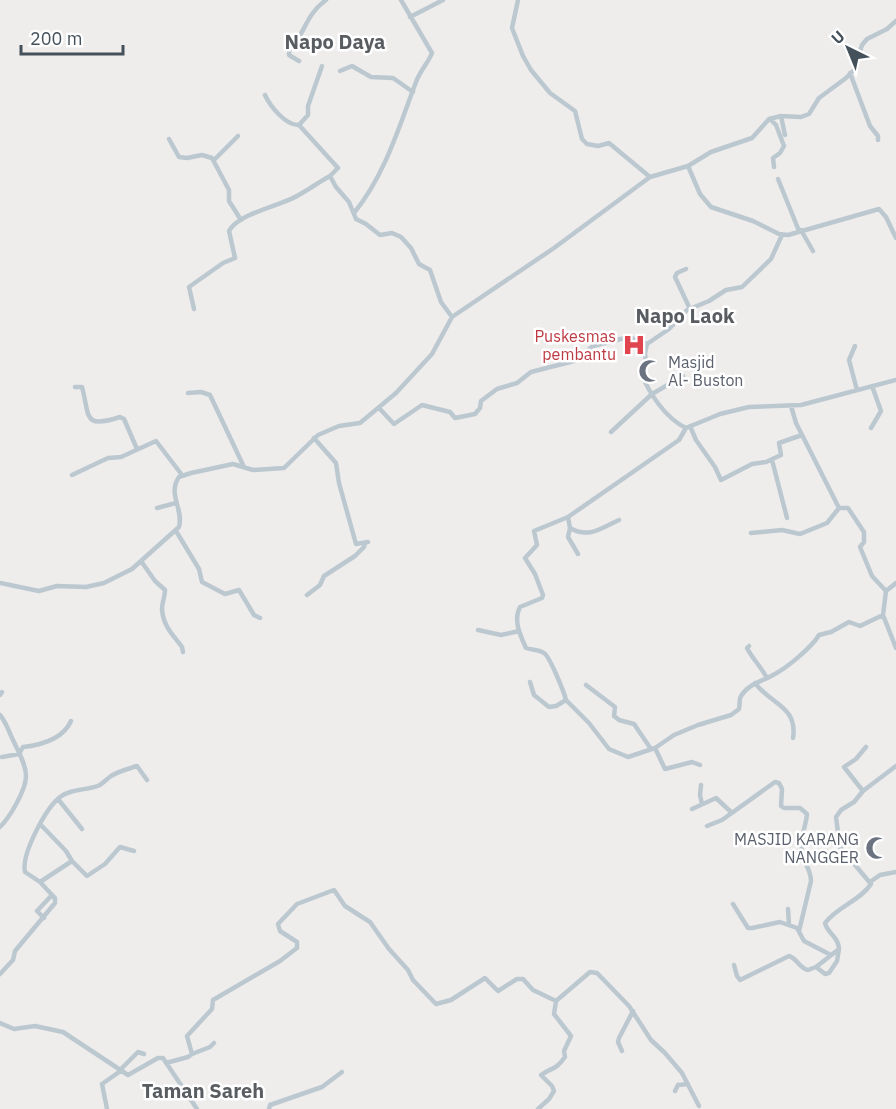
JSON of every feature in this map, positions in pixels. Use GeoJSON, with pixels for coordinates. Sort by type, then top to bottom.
{"type":"FeatureCollection","features":[{"type":"Feature","properties":{"kind":"street"},"geometry":{"type":"LineString","coordinates":[[299,62],[290,55],[289,50],[296,42],[310,14],[326,0]]}},
{"type":"Feature","properties":{"kind":"street"},"geometry":{"type":"LineString","coordinates":[[354,213],[375,183],[422,69],[432,53],[401,0]]}},
{"type":"Feature","properties":{"kind":"street"},"geometry":{"type":"LineString","coordinates":[[410,18],[443,0]]}},
{"type":"Feature","properties":{"kind":"street"},"geometry":{"type":"LineString","coordinates":[[518,0],[512,28],[523,56],[548,92],[575,111],[583,141],[589,145],[598,146],[608,142],[650,177]]}},
{"type":"Feature","properties":{"kind":"street"},"geometry":{"type":"LineString","coordinates":[[0,583],[39,591],[57,586],[86,587],[104,583],[132,569],[176,531],[180,521],[174,489],[176,481],[182,475],[227,465],[258,470],[284,468],[314,438],[339,426],[360,423],[396,393],[432,354],[452,317],[554,248],[650,177],[688,166],[711,152],[752,138],[770,119],[801,117],[809,114],[819,98],[850,74],[856,65],[864,42],[896,21]]}},
{"type":"Feature","properties":{"kind":"street"},"geometry":{"type":"LineString","coordinates":[[340,71],[351,65],[371,76],[393,78],[413,92]]}},
{"type":"Feature","properties":{"kind":"street"},"geometry":{"type":"LineString","coordinates":[[299,126],[308,115],[308,106],[322,66]]}},
{"type":"Feature","properties":{"kind":"street"},"geometry":{"type":"LineString","coordinates":[[850,74],[870,126],[878,136],[878,140]]}},
{"type":"Feature","properties":{"kind":"street"},"geometry":{"type":"LineString","coordinates":[[194,309],[189,287],[223,263],[235,258],[230,229],[240,220],[296,197],[330,176],[338,168],[299,126],[291,124],[274,109],[265,95]]}},
{"type":"Feature","properties":{"kind":"street"},"geometry":{"type":"LineString","coordinates":[[781,117],[785,135]]}},
{"type":"Feature","properties":{"kind":"street"},"geometry":{"type":"LineString","coordinates":[[770,119],[776,125],[784,146],[773,158],[774,167]]}},
{"type":"Feature","properties":{"kind":"street"},"geometry":{"type":"LineString","coordinates":[[214,160],[238,136]]}},
{"type":"Feature","properties":{"kind":"street"},"geometry":{"type":"LineString","coordinates":[[170,139],[179,157],[202,155],[214,160],[229,190],[229,201],[240,220]]}},
{"type":"Feature","properties":{"kind":"street"},"geometry":{"type":"LineString","coordinates":[[688,166],[699,194],[711,207],[753,220],[782,235],[879,209],[886,217],[896,238]]}},
{"type":"Feature","properties":{"kind":"street"},"geometry":{"type":"LineString","coordinates":[[330,176],[349,202],[356,219],[380,235],[392,233],[405,241],[419,264],[430,270],[441,302],[452,317]]}},
{"type":"Feature","properties":{"kind":"street"},"geometry":{"type":"LineString","coordinates":[[778,179],[800,231],[813,251]]}},
{"type":"Feature","properties":{"kind":"street"},"geometry":{"type":"LineString","coordinates":[[782,235],[771,260],[742,286],[726,290],[690,309],[669,329],[647,344],[646,365],[640,371],[652,394],[677,422],[688,427],[715,467],[720,480],[752,465],[772,460],[781,455],[779,443],[802,435]]}},
{"type":"Feature","properties":{"kind":"street"},"geometry":{"type":"LineString","coordinates":[[686,269],[677,273],[675,277],[690,309]]}},
{"type":"Feature","properties":{"kind":"street"},"geometry":{"type":"LineString","coordinates":[[379,408],[394,424],[422,405],[450,412],[455,418],[476,414],[482,400],[497,389],[517,383],[531,372],[574,361],[593,346],[629,337],[647,344]]}},
{"type":"Feature","properties":{"kind":"street"},"geometry":{"type":"LineString","coordinates":[[855,346],[849,360],[857,390]]}},
{"type":"Feature","properties":{"kind":"street"},"geometry":{"type":"LineString","coordinates":[[611,432],[652,394],[683,376]]}},
{"type":"Feature","properties":{"kind":"street"},"geometry":{"type":"LineString","coordinates":[[883,615],[860,626],[851,622],[831,632],[822,633],[814,644],[777,673],[755,683],[741,696],[740,708],[731,715],[698,725],[674,735],[653,748],[628,757],[609,749],[589,723],[566,700],[564,690],[559,685],[549,659],[541,651],[527,649],[516,617],[520,607],[542,598],[543,595],[535,574],[525,558],[537,545],[534,531],[568,517],[680,440],[688,427],[720,414],[749,406],[791,406],[896,380]]}},
{"type":"Feature","properties":{"kind":"street"},"geometry":{"type":"LineString","coordinates":[[871,428],[881,411],[872,386]]}},
{"type":"Feature","properties":{"kind":"street"},"geometry":{"type":"LineString","coordinates":[[75,387],[82,387],[88,416],[94,422],[124,418],[137,449]]}},
{"type":"Feature","properties":{"kind":"street"},"geometry":{"type":"LineString","coordinates":[[188,393],[201,392],[210,395],[244,467]]}},
{"type":"Feature","properties":{"kind":"street"},"geometry":{"type":"LineString","coordinates":[[791,406],[802,435],[839,508]]}},
{"type":"Feature","properties":{"kind":"street"},"geometry":{"type":"LineString","coordinates":[[307,595],[320,585],[324,576],[355,556],[366,543],[356,544],[336,463],[314,438]]}},
{"type":"Feature","properties":{"kind":"street"},"geometry":{"type":"LineString","coordinates":[[72,475],[108,458],[121,457],[158,442],[182,475]]}},
{"type":"Feature","properties":{"kind":"street"},"geometry":{"type":"LineString","coordinates":[[772,460],[786,518]]}},
{"type":"Feature","properties":{"kind":"street"},"geometry":{"type":"LineString","coordinates":[[157,508],[176,503]]}},
{"type":"Feature","properties":{"kind":"street"},"geometry":{"type":"LineString","coordinates":[[751,533],[782,530],[800,534],[827,523],[839,508]]}},
{"type":"Feature","properties":{"kind":"street"},"geometry":{"type":"LineString","coordinates":[[839,508],[848,508],[863,530],[864,542],[861,548],[872,576],[885,591],[883,615],[896,648]]}},
{"type":"Feature","properties":{"kind":"street"},"geometry":{"type":"LineString","coordinates":[[568,517],[570,528],[568,537],[578,554]]}},
{"type":"Feature","properties":{"kind":"street"},"geometry":{"type":"LineString","coordinates":[[570,528],[575,532],[590,534],[619,520]]}},
{"type":"Feature","properties":{"kind":"street"},"geometry":{"type":"LineString","coordinates":[[176,531],[199,569],[202,582],[225,594],[241,591],[254,615],[260,618]]}},
{"type":"Feature","properties":{"kind":"street"},"geometry":{"type":"LineString","coordinates":[[141,561],[155,581],[165,590],[162,610],[164,620],[183,652]]}},
{"type":"Feature","properties":{"kind":"street"},"geometry":{"type":"LineString","coordinates":[[885,591],[896,583]]}},
{"type":"Feature","properties":{"kind":"street"},"geometry":{"type":"LineString","coordinates":[[478,630],[501,635],[519,631]]}},
{"type":"Feature","properties":{"kind":"street"},"geometry":{"type":"LineString","coordinates":[[749,646],[748,651],[758,662],[767,678]]}},
{"type":"Feature","properties":{"kind":"street"},"geometry":{"type":"LineString","coordinates":[[530,682],[534,694],[549,707],[566,700]]}},
{"type":"Feature","properties":{"kind":"street"},"geometry":{"type":"LineString","coordinates":[[755,683],[761,691],[777,701],[789,714],[795,727],[793,738]]}},
{"type":"Feature","properties":{"kind":"street"},"geometry":{"type":"LineString","coordinates":[[586,686],[615,707],[614,716],[617,720],[634,724],[666,769],[692,762],[699,765]]}},
{"type":"Feature","properties":{"kind":"street"},"geometry":{"type":"LineString","coordinates":[[0,715],[19,754],[26,777],[6,821],[0,827]]}},
{"type":"Feature","properties":{"kind":"street"},"geometry":{"type":"LineString","coordinates":[[19,754],[23,747],[40,746],[61,734],[70,720]]}},
{"type":"Feature","properties":{"kind":"street"},"geometry":{"type":"LineString","coordinates":[[863,791],[844,767],[856,759],[866,747]]}},
{"type":"Feature","properties":{"kind":"street"},"geometry":{"type":"LineString","coordinates":[[2,757],[19,754]]}},
{"type":"Feature","properties":{"kind":"street"},"geometry":{"type":"LineString","coordinates":[[0,974],[13,960],[15,951],[56,903],[52,895],[26,872],[24,867],[42,819],[58,799],[71,791],[98,785],[120,771],[137,766],[147,780]]}},
{"type":"Feature","properties":{"kind":"street"},"geometry":{"type":"LineString","coordinates":[[870,882],[840,847],[836,820],[841,810],[896,767]]}},
{"type":"Feature","properties":{"kind":"street"},"geometry":{"type":"LineString","coordinates":[[707,826],[719,822],[775,782],[779,783],[782,789],[781,806],[800,808],[807,813],[801,845],[811,881],[799,931]]}},
{"type":"Feature","properties":{"kind":"street"},"geometry":{"type":"LineString","coordinates":[[701,785],[702,804]]}},
{"type":"Feature","properties":{"kind":"street"},"geometry":{"type":"LineString","coordinates":[[692,809],[717,798],[731,812]]}},
{"type":"Feature","properties":{"kind":"street"},"geometry":{"type":"LineString","coordinates":[[58,799],[82,829]]}},
{"type":"Feature","properties":{"kind":"street"},"geometry":{"type":"LineString","coordinates":[[0,816],[6,821]]}},
{"type":"Feature","properties":{"kind":"street"},"geometry":{"type":"LineString","coordinates":[[40,825],[87,876],[105,864],[120,847],[134,851]]}},
{"type":"Feature","properties":{"kind":"street"},"geometry":{"type":"LineString","coordinates":[[40,882],[72,861]]}},
{"type":"Feature","properties":{"kind":"street"},"geometry":{"type":"LineString","coordinates":[[816,967],[825,974],[829,973],[837,961],[838,943],[825,923],[838,910],[870,887],[870,882],[880,875],[896,872]]}},
{"type":"Feature","properties":{"kind":"street"},"geometry":{"type":"LineString","coordinates":[[192,1054],[187,1036],[212,1009],[213,1000],[280,961],[297,948],[297,942],[280,931],[278,924],[297,904],[332,890],[345,906],[370,922],[389,949],[405,966],[413,980],[436,1004],[451,1000],[485,978],[496,991],[517,979],[524,978],[533,990],[556,1001]]}},
{"type":"Feature","properties":{"kind":"street"},"geometry":{"type":"LineString","coordinates":[[44,918],[37,911],[52,895]]}},
{"type":"Feature","properties":{"kind":"street"},"geometry":{"type":"LineString","coordinates":[[733,904],[748,927],[780,922],[799,931],[804,941],[830,954]]}},
{"type":"Feature","properties":{"kind":"street"},"geometry":{"type":"LineString","coordinates":[[788,909],[789,925]]}},
{"type":"Feature","properties":{"kind":"street"},"geometry":{"type":"LineString","coordinates":[[734,965],[740,980],[789,956],[805,970],[816,967],[839,949]]}},
{"type":"Feature","properties":{"kind":"street"},"geometry":{"type":"LineString","coordinates":[[538,1109],[554,1091],[541,1075],[559,1066],[565,1057],[564,1051],[571,1036],[554,1014],[556,1001],[592,971],[597,973],[633,1011],[651,1040],[665,1053],[688,1084],[699,1106]]}},
{"type":"Feature","properties":{"kind":"street"},"geometry":{"type":"LineString","coordinates":[[622,1051],[618,1042],[619,1038],[633,1011]]}},
{"type":"Feature","properties":{"kind":"street"},"geometry":{"type":"LineString","coordinates":[[0,1023],[14,1029],[36,1026],[63,1032],[130,1074],[159,1058],[164,1059],[183,1092],[197,1109]]}},
{"type":"Feature","properties":{"kind":"street"},"geometry":{"type":"LineString","coordinates":[[166,1063],[188,1057],[214,1043]]}},
{"type":"Feature","properties":{"kind":"street"},"geometry":{"type":"LineString","coordinates":[[107,1109],[102,1086],[122,1070],[138,1052],[144,1054]]}},
{"type":"Feature","properties":{"kind":"street"},"geometry":{"type":"LineString","coordinates":[[268,1109],[270,1105],[322,1087],[342,1072]]}},
{"type":"Feature","properties":{"kind":"street"},"geometry":{"type":"LineString","coordinates":[[675,1091],[678,1085],[688,1084]]}},
{"type":"Feature","properties":{"kind":"place","name":"Puskesmas pembantu"},"geometry":{"type":"Point","coordinates":[634,345]}},
{"type":"Feature","properties":{"kind":"place","name":"Masjid Al- Buston"},"geometry":{"type":"Point","coordinates":[650,371]}},
{"type":"Feature","properties":{"kind":"place","name":"MASJID KARANG NANGGER"},"geometry":{"type":"Point","coordinates":[877,848]}},
{"type":"Feature","properties":{"kind":"district","name":"Napo Daya"},"geometry":{"type":"Point","coordinates":[335,41]}},
{"type":"Feature","properties":{"kind":"district","name":"Napo Laok"},"geometry":{"type":"Point","coordinates":[685,315]}},
{"type":"Feature","properties":{"kind":"district","name":"Taman Sareh"},"geometry":{"type":"Point","coordinates":[203,1090]}}]}
